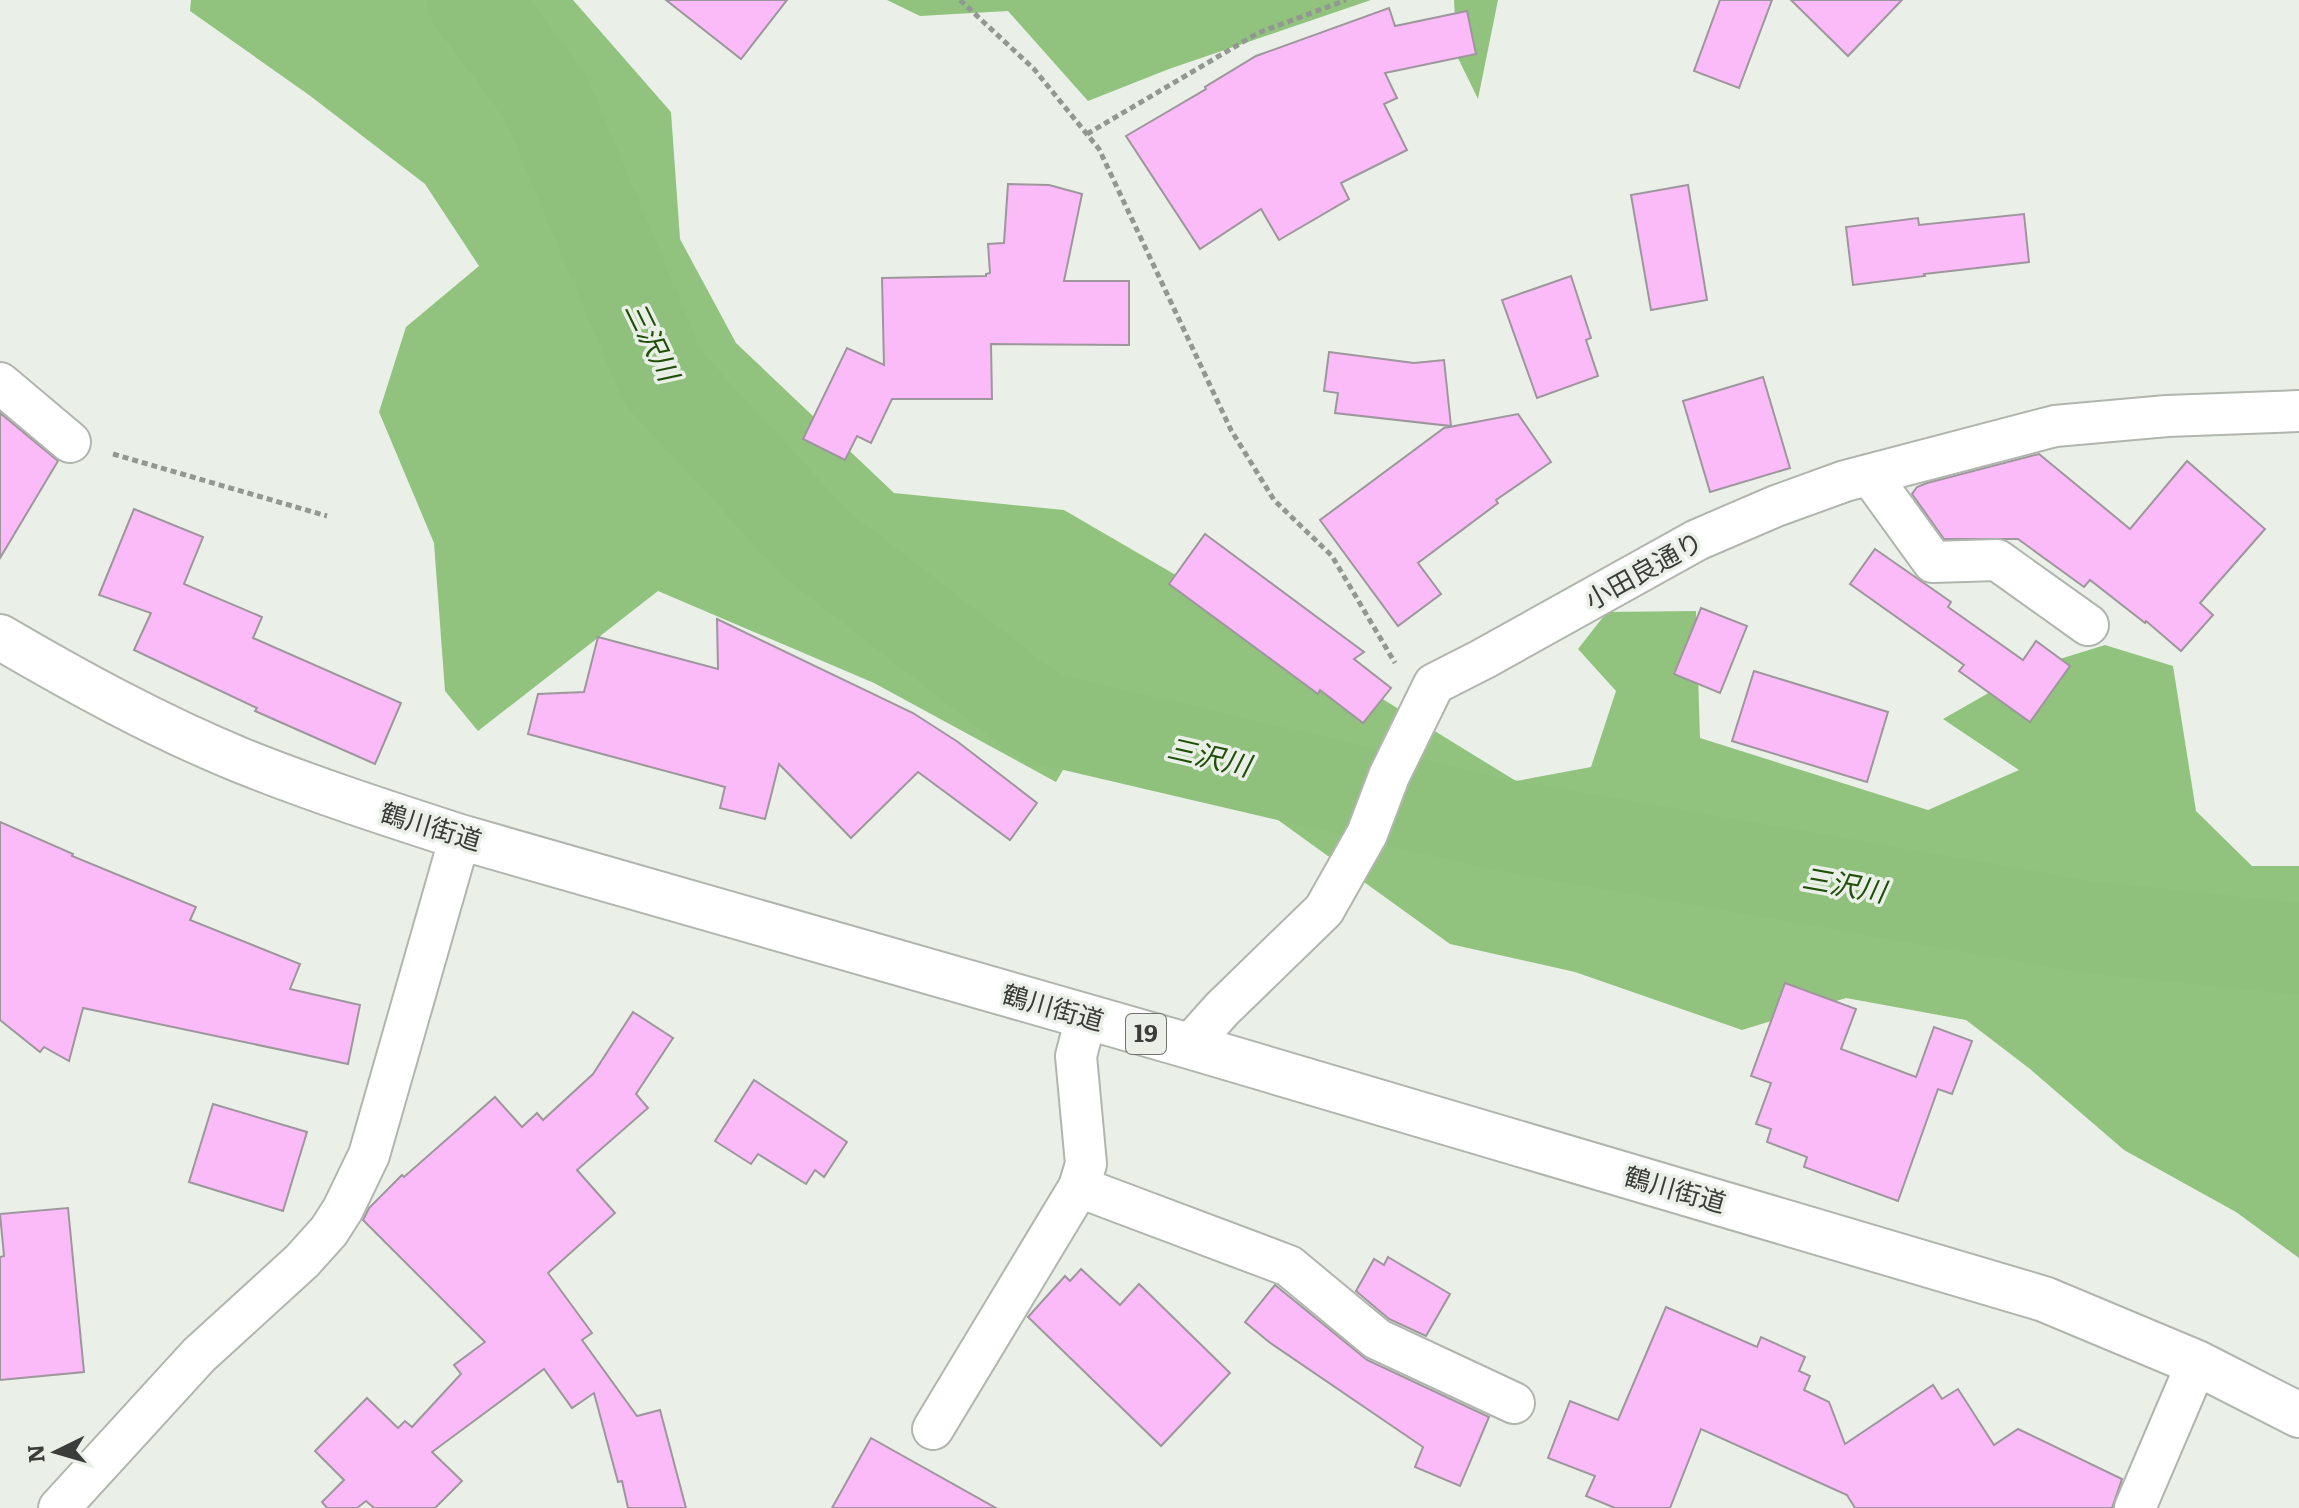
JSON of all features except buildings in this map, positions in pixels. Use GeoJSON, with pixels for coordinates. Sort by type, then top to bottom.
{"type":"FeatureCollection","features":[{"type":"Feature","properties":{"kind":"main road","name":"鶴川街道"},"geometry":{"type":"LineString","coordinates":[[0,637],[62,674],[237,759],[347,801],[460,837],[1189,1046],[2044,1299],[2197,1363],[2299,1415]]}},
{"type":"Feature","properties":{"kind":"street"},"geometry":{"type":"LineString","coordinates":[[0,383],[70,442]]}},
{"type":"Feature","properties":{"kind":"street","name":"小田良通り"},"geometry":{"type":"LineString","coordinates":[[1189,1046],[1222,1009],[1324,910],[1367,834],[1389,776],[1434,684],[1697,540],[1776,506],[1870,475],[2055,426],[2167,416],[2299,411]]}},
{"type":"Feature","properties":{"kind":"street"},"geometry":{"type":"LineString","coordinates":[[1870,475],[1933,562],[1997,560],[2088,625]]}},
{"type":"Feature","properties":{"kind":"street"},"geometry":{"type":"LineString","coordinates":[[59,1508],[199,1355],[302,1261],[329,1231],[343,1209],[369,1155],[460,837]]}},
{"type":"Feature","properties":{"kind":"street"},"geometry":{"type":"LineString","coordinates":[[933,1429],[1079,1187],[1086,1164],[1076,1056],[1086,1018]]}},
{"type":"Feature","properties":{"kind":"street"},"geometry":{"type":"LineString","coordinates":[[1079,1187],[1289,1266],[1377,1339],[1514,1403]]}},
{"type":"Feature","properties":{"kind":"street"},"geometry":{"type":"LineString","coordinates":[[2135,1508],[2197,1363]]}},
{"type":"Feature","properties":{"kind":"path"},"geometry":{"type":"LineString","coordinates":[[960,0],[1034,69],[1099,149],[1231,430],[1274,500],[1332,556],[1422,708]]}},
{"type":"Feature","properties":{"kind":"path"},"geometry":{"type":"LineString","coordinates":[[1087,134],[1258,33],[1346,0]]}},
{"type":"Feature","properties":{"kind":"path"},"geometry":{"type":"LineString","coordinates":[[70,442],[327,516]]}},
{"type":"Feature","properties":{"kind":"green space"},"geometry":{"type":"Polygon","coordinates":[[[191,0],[573,0],[671,112],[680,239],[736,343],[894,493],[1064,510],[1272,631],[1516,781],[1591,767],[1616,691],[1578,649],[1607,612],[1696,611],[1700,738],[1928,810],[2019,770],[1943,719],[2034,667],[2105,645],[2173,666],[2196,811],[2252,866],[2299,866],[2299,1258],[2236,1212],[2124,1150],[2030,1069],[1966,1020],[1846,998],[1742,1030],[1575,972],[1450,944],[1106,696],[1056,782],[874,683],[658,591],[478,731],[445,691],[434,543],[379,412],[406,327],[479,266],[425,184],[309,95],[190,11],[191,0]]]}},
{"type":"Feature","properties":{"kind":"green space"},"geometry":{"type":"Polygon","coordinates":[[[887,0],[1371,0],[1169,69],[1088,101],[1008,11],[920,16],[887,0]]]}},
{"type":"Feature","properties":{"kind":"green space"},"geometry":{"type":"Polygon","coordinates":[[[1454,0],[1498,0],[1478,99],[1457,56],[1454,0]]]}},
{"type":"Feature","properties":{"kind":"waterway","name":"三沢川"},"geometry":{"type":"LineString","coordinates":[[473,0],[546,98],[663,378],[817,545],[1039,717],[1497,824],[2087,927],[2299,949]]}}]}
